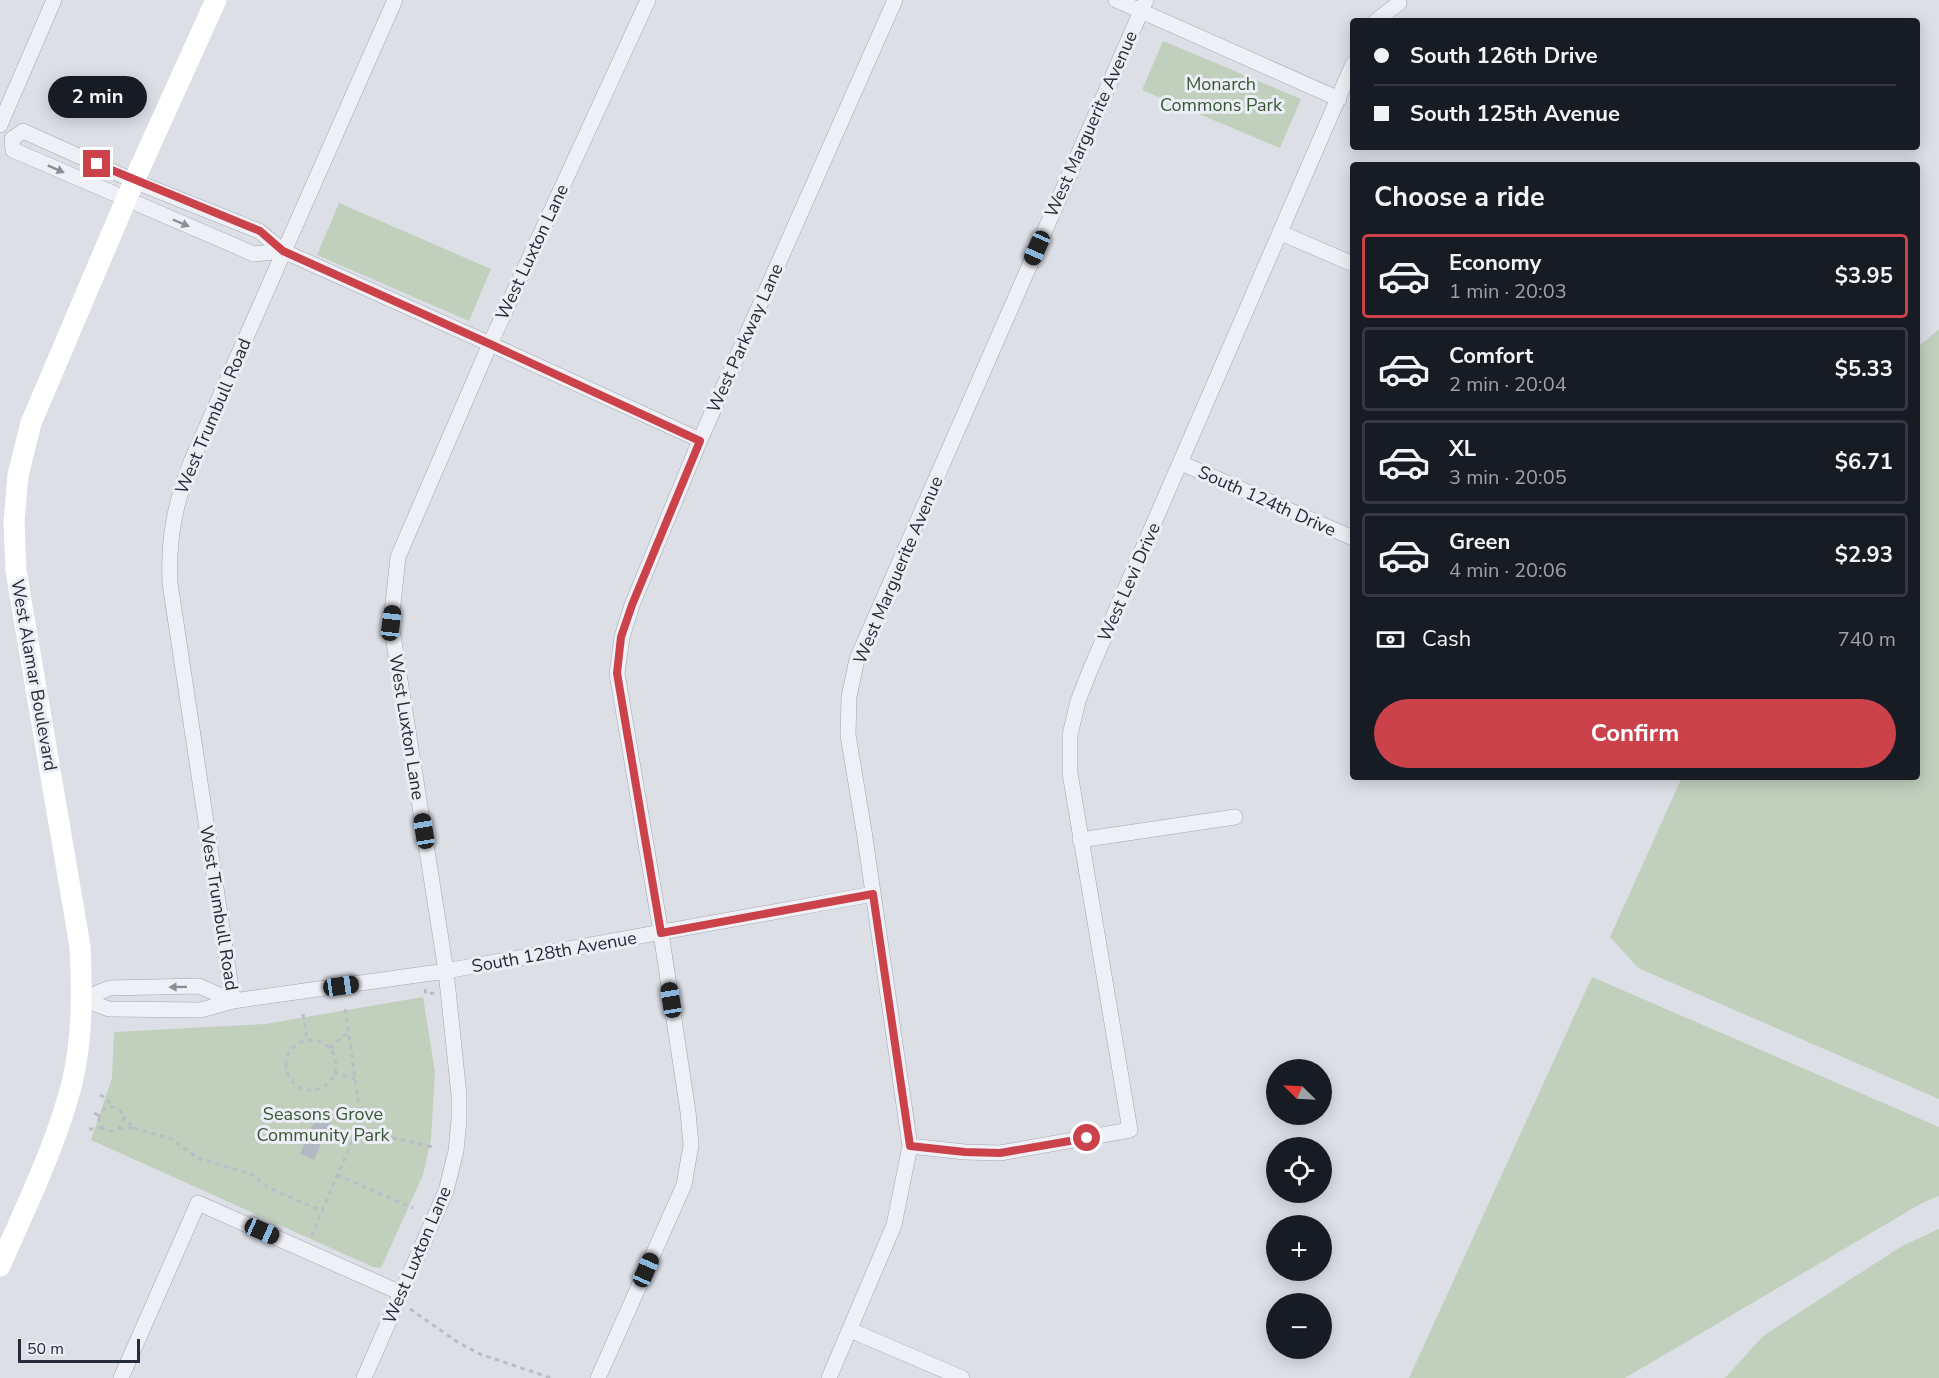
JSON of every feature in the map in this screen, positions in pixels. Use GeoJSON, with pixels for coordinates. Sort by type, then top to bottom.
{"type":"FeatureCollection","features":[{"type":"Feature","properties":{"kind":"street"},"geometry":{"type":"LineString","coordinates":[[0,125],[54,0]]}},
{"type":"Feature","properties":{"kind":"street","name":"West Alamar Boulevard"},"geometry":{"type":"LineString","coordinates":[[0,1266],[48,1155],[63,1114],[72,1081],[79,1040],[82,999],[80,946],[16,571],[14,522],[18,475],[31,423],[216,0]]}},
{"type":"Feature","properties":{"kind":"street","name":"West Trumbull Road"},"geometry":{"type":"LineString","coordinates":[[233,1001],[170,583],[171,533],[178,496],[191,462],[395,0]]}},
{"type":"Feature","properties":{"kind":"street","name":"West Luxton Lane"},"geometry":{"type":"LineString","coordinates":[[364,1378],[446,1191],[456,1151],[459,1095],[446,971],[391,623],[398,557],[490,344],[648,0]]}},
{"type":"Feature","properties":{"kind":"street","name":"West Parkway Lane"},"geometry":{"type":"LineString","coordinates":[[598,1378],[684,1185],[691,1145],[661,933],[617,673],[621,637],[700,441],[895,0]]}},
{"type":"Feature","properties":{"kind":"street"},"geometry":{"type":"LineString","coordinates":[[1116,0],[1143,5],[1339,99]]}},
{"type":"Feature","properties":{"kind":"street"},"geometry":{"type":"LineString","coordinates":[[1380,18],[1399,3]]}},
{"type":"Feature","properties":{"kind":"street","name":"West Marguerite Avenue"},"geometry":{"type":"LineString","coordinates":[[829,1378],[894,1226],[910,1146],[848,735],[849,697],[857,659],[1143,5]]}},
{"type":"Feature","properties":{"kind":"street","name":"West Levi Drive"},"geometry":{"type":"LineString","coordinates":[[910,1146],[1000,1153],[1130,1130],[1080,840],[1070,773],[1070,735],[1078,702],[1350,72]]}},
{"type":"Feature","properties":{"kind":"street"},"geometry":{"type":"LineString","coordinates":[[6,136],[23,131],[131,191],[254,254],[283,251]]}},
{"type":"Feature","properties":{"kind":"street"},"geometry":{"type":"LineString","coordinates":[[131,191],[260,231],[283,251],[700,441]]}},
{"type":"Feature","properties":{"kind":"street"},"geometry":{"type":"LineString","coordinates":[[1281,233],[1350,263]]}},
{"type":"Feature","properties":{"kind":"street","name":"South 124th Drive"},"geometry":{"type":"LineString","coordinates":[[1181,463],[1350,537]]}},
{"type":"Feature","properties":{"kind":"street"},"geometry":{"type":"LineString","coordinates":[[1080,840],[1234,817]]}},
{"type":"Feature","properties":{"kind":"street","name":"South 128th Avenue"},"geometry":{"type":"LineString","coordinates":[[82,999],[109,1009],[201,1010],[233,1001],[446,971],[873,894]]}},
{"type":"Feature","properties":{"kind":"street"},"geometry":{"type":"LineString","coordinates":[[82,999],[110,988],[199,986],[233,1001]]}},
{"type":"Feature","properties":{"kind":"street"},"geometry":{"type":"LineString","coordinates":[[121,1378],[198,1203],[401,1293]]}},
{"type":"Feature","properties":{"kind":"street"},"geometry":{"type":"LineString","coordinates":[[850,1330],[962,1378]]}},
{"type":"Feature","properties":{"kind":"path"},"geometry":{"type":"LineString","coordinates":[[311,1236],[361,1121],[345,1007]]}},
{"type":"Feature","properties":{"kind":"path"},"geometry":{"type":"LineString","coordinates":[[303,1014],[307,1040]]}},
{"type":"Feature","properties":{"kind":"path"},"geometry":{"type":"LineString","coordinates":[[330,1048],[349,1034]]}},
{"type":"Feature","properties":{"kind":"path"},"geometry":{"type":"LineString","coordinates":[[307,1040],[318,1041],[330,1048],[335,1060],[334,1073],[329,1082],[315,1089],[300,1087],[293,1083],[286,1068],[286,1060],[293,1047],[307,1040]]}},
{"type":"Feature","properties":{"kind":"path"},"geometry":{"type":"LineString","coordinates":[[334,1073],[355,1079]]}},
{"type":"Feature","properties":{"kind":"path"},"geometry":{"type":"LineString","coordinates":[[100,1095],[120,1111],[134,1128]]}},
{"type":"Feature","properties":{"kind":"path"},"geometry":{"type":"LineString","coordinates":[[103,1128],[100,1116],[106,1108],[114,1108]]}},
{"type":"Feature","properties":{"kind":"path"},"geometry":{"type":"LineString","coordinates":[[94,1113],[100,1116]]}},
{"type":"Feature","properties":{"kind":"path"},"geometry":{"type":"LineString","coordinates":[[119,1128],[123,1122],[123,1116]]}},
{"type":"Feature","properties":{"kind":"path"},"geometry":{"type":"LineString","coordinates":[[89,1129],[103,1128],[112,1131],[119,1128],[134,1128],[172,1139],[198,1158],[251,1174],[269,1188],[322,1210]]}},
{"type":"Feature","properties":{"kind":"path"},"geometry":{"type":"LineString","coordinates":[[357,1130],[433,1147]]}},
{"type":"Feature","properties":{"kind":"path"},"geometry":{"type":"LineString","coordinates":[[337,1175],[413,1208]]}},
{"type":"Feature","properties":{"kind":"path"},"geometry":{"type":"LineString","coordinates":[[391,1316],[402,1320],[408,1307],[459,1343],[480,1354],[551,1378]]}},
{"type":"Feature","properties":{"kind":"green space","name":"Monarch Commons Park"},"geometry":{"type":"Polygon","coordinates":[[[1163,41],[1301,99],[1280,148],[1142,90],[1163,41]]]}},
{"type":"Feature","properties":{"kind":"green space"},"geometry":{"type":"Polygon","coordinates":[[[339,203],[491,269],[469,321],[317,255],[339,203]]]}},
{"type":"Feature","properties":{"kind":"green space"},"geometry":{"type":"Polygon","coordinates":[[[1939,329],[1939,1099],[1638,968],[1610,937],[1681,780],[1920,780],[1920,345],[1939,329]]]}},
{"type":"Feature","properties":{"kind":"green space"},"geometry":{"type":"Polygon","coordinates":[[[1592,977],[1939,1127],[1939,1196],[1922,1203],[1625,1378],[1409,1378],[1592,977]]]}},
{"type":"Feature","properties":{"kind":"green space","name":"Seasons Grove Community Park"},"geometry":{"type":"Polygon","coordinates":[[[423,997],[435,1072],[431,1140],[423,1175],[381,1268],[373,1267],[91,1140],[112,1078],[114,1032],[265,1024],[423,997]]]}},
{"type":"Feature","properties":{"kind":"green space"},"geometry":{"type":"Polygon","coordinates":[[[1939,1229],[1939,1378],[1725,1378],[1763,1336],[1902,1246],[1939,1229]]]}},
{"type":"Feature","properties":{"kind":"building"},"geometry":{"type":"Polygon","coordinates":[[[317,1115],[331,1121],[314,1160],[300,1154],[317,1115]]]}},
{"type":"Feature","properties":{"kind":"route"},"geometry":{"type":"LineString","coordinates":[[97,164],[260,231],[283,251],[700,441],[632,605],[621,637],[617,673],[661,933],[873,894],[910,1146],[1000,1153],[1087,1138]]}}]}
